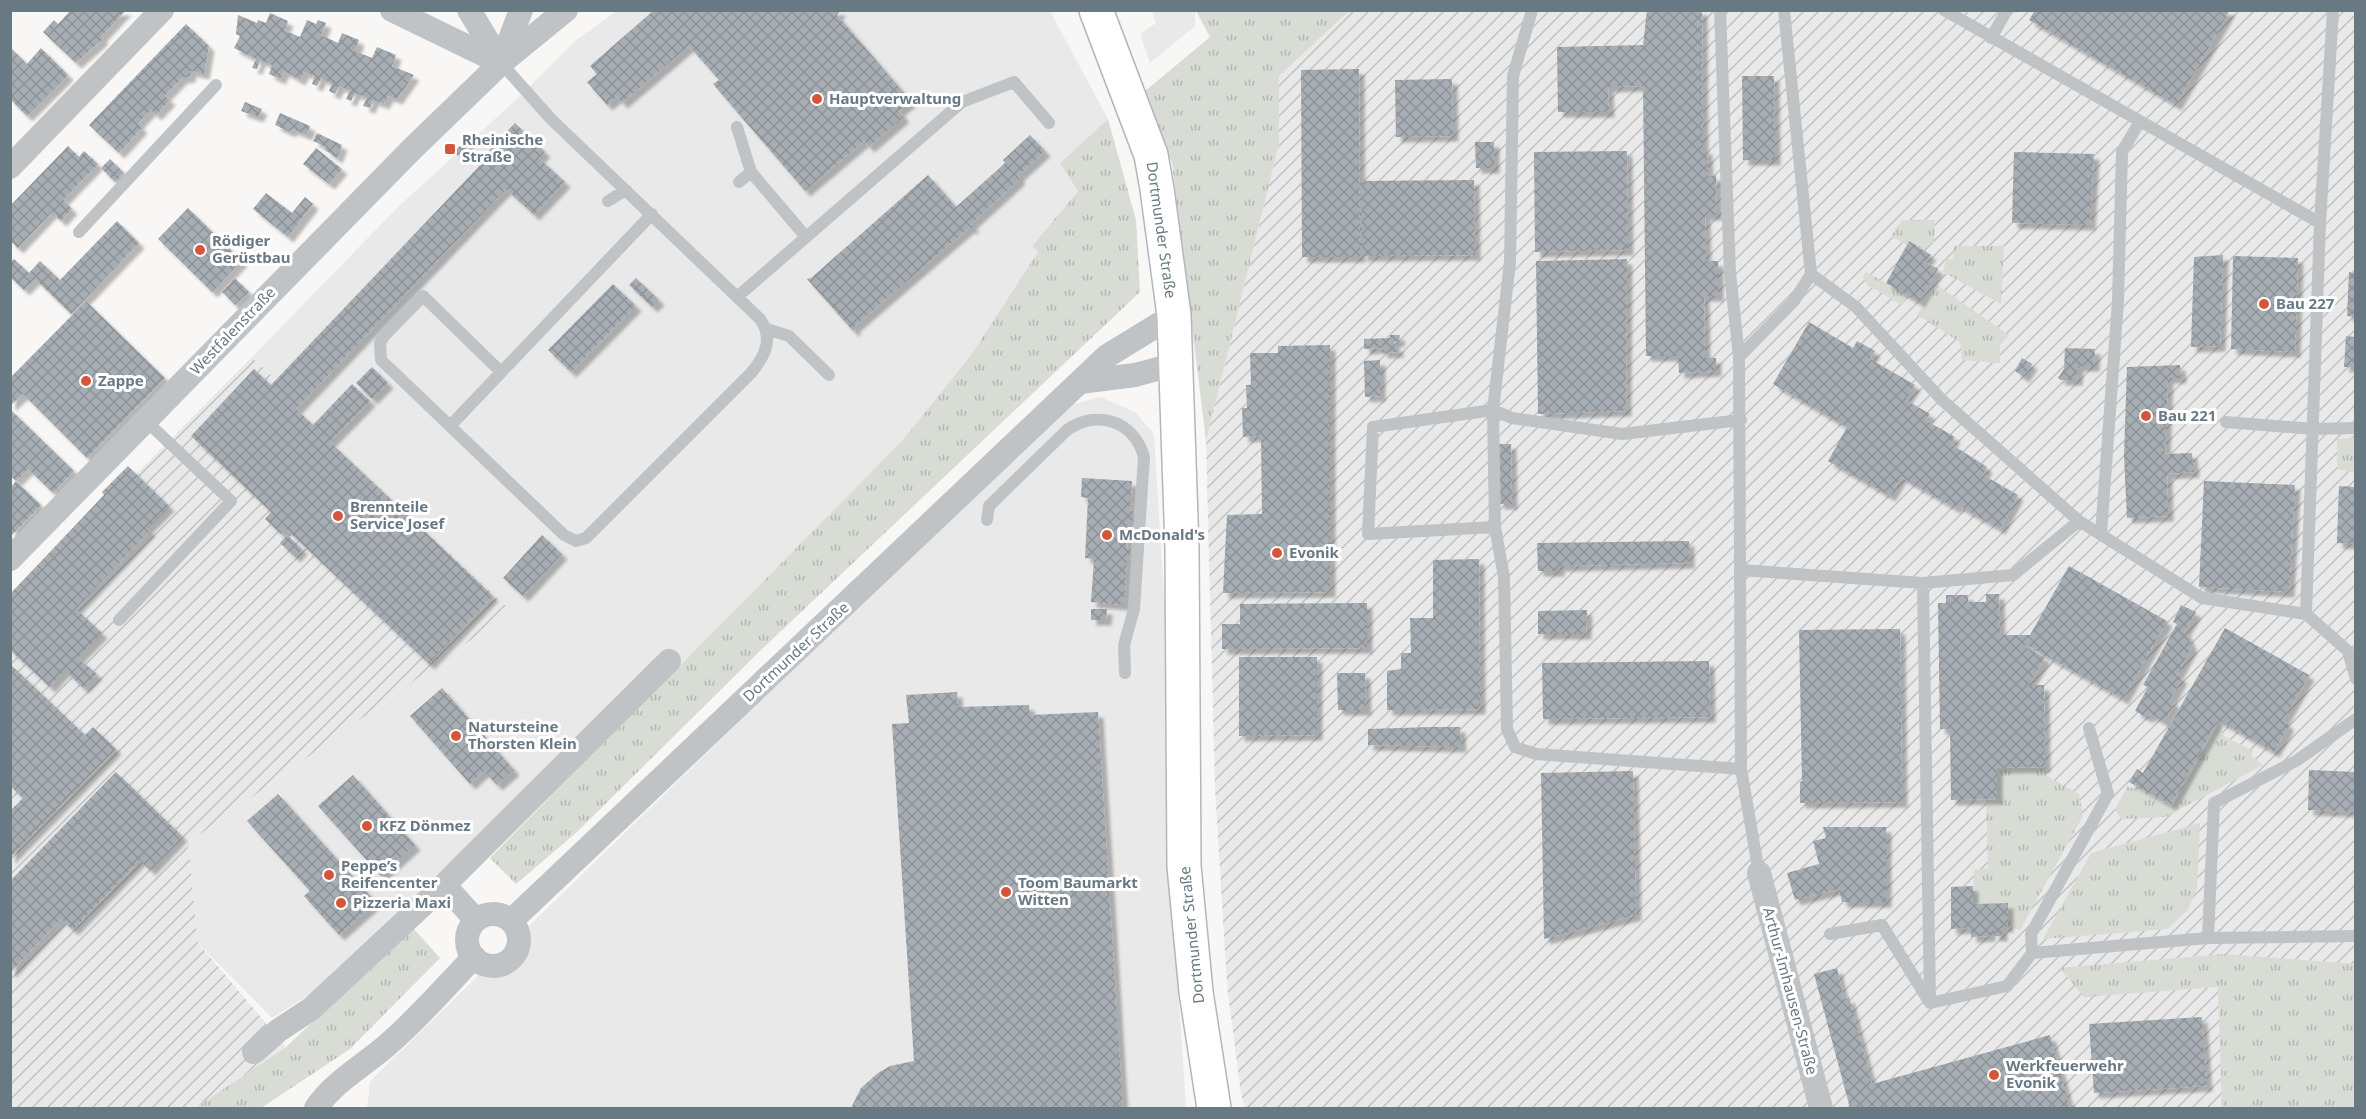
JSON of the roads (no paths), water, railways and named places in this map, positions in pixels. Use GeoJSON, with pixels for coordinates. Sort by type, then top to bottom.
{"type":"FeatureCollection","features":[{"type":"Feature","properties":{"kind":"main road","name":"Dortmunder Straße"},"geometry":{"type":"LineString","coordinates":[[1096,10],[1151,155],[1174,315],[1182,557],[1184,866],[1196,992],[1214,1108]]}},
{"type":"Feature","properties":{"kind":"street"},"geometry":{"type":"LineString","coordinates":[[10,167],[162,10]]}},
{"type":"Feature","properties":{"kind":"street"},"geometry":{"type":"LineString","coordinates":[[392,10],[501,63]]}},
{"type":"Feature","properties":{"kind":"street"},"geometry":{"type":"LineString","coordinates":[[469,10],[501,63]]}},
{"type":"Feature","properties":{"kind":"street"},"geometry":{"type":"LineString","coordinates":[[501,63],[521,10]]}},
{"type":"Feature","properties":{"kind":"street","name":"Westfalenstraße"},"geometry":{"type":"LineString","coordinates":[[10,559],[412,148],[501,63],[566,10]]}},
{"type":"Feature","properties":{"kind":"street","name":"Dortmunder Straße"},"geometry":{"type":"LineString","coordinates":[[511,921],[1107,356],[1174,315]]}},
{"type":"Feature","properties":{"kind":"street"},"geometry":{"type":"LineString","coordinates":[[1080,382],[1135,375],[1176,364]]}},
{"type":"Feature","properties":{"kind":"street"},"geometry":{"type":"LineString","coordinates":[[254,1052],[279,1030],[311,1009],[444,885],[669,661]]}},
{"type":"Feature","properties":{"kind":"street","name":"Arthur-Imhausen-Straße"},"geometry":{"type":"LineString","coordinates":[[1759,873],[1821,1108]]}},
{"type":"Feature","properties":{"kind":"street"},"geometry":{"type":"LineString","coordinates":[[444,885],[476,920]]}},
{"type":"Feature","properties":{"kind":"street"},"geometry":{"type":"LineString","coordinates":[[490,914],[505,917],[511,921],[519,936],[516,952],[510,959],[496,966],[488,965],[474,957],[468,948],[467,938],[476,920],[490,914]]}},
{"type":"Feature","properties":{"kind":"street"},"geometry":{"type":"LineString","coordinates":[[316,1108],[325,1095],[360,1064],[385,1047],[474,957]]}},
{"type":"Feature","properties":{"kind":"lane"},"geometry":{"type":"LineString","coordinates":[[1532,10],[1513,76],[1510,262],[1493,410],[1495,527],[1504,577],[1507,729],[1515,747],[1536,754],[1741,769]]}},
{"type":"Feature","properties":{"kind":"lane"},"geometry":{"type":"LineString","coordinates":[[1720,10],[1730,273],[1739,357],[1741,420],[1741,769],[1759,873]]}},
{"type":"Feature","properties":{"kind":"lane"},"geometry":{"type":"LineString","coordinates":[[1739,357],[1794,301],[1811,274],[1784,10]]}},
{"type":"Feature","properties":{"kind":"lane"},"geometry":{"type":"LineString","coordinates":[[1944,10],[2320,223]]}},
{"type":"Feature","properties":{"kind":"lane"},"geometry":{"type":"LineString","coordinates":[[1992,38],[2007,10]]}},
{"type":"Feature","properties":{"kind":"lane"},"geometry":{"type":"LineString","coordinates":[[2306,614],[2320,223],[2333,10]]}},
{"type":"Feature","properties":{"kind":"lane"},"geometry":{"type":"LineString","coordinates":[[501,63],[551,119],[652,214],[767,329],[789,336],[829,375]]}},
{"type":"Feature","properties":{"kind":"lane"},"geometry":{"type":"LineString","coordinates":[[737,297],[962,102],[1014,82],[1049,123]]}},
{"type":"Feature","properties":{"kind":"lane"},"geometry":{"type":"LineString","coordinates":[[79,232],[216,85]]}},
{"type":"Feature","properties":{"kind":"lane"},"geometry":{"type":"LineString","coordinates":[[2101,534],[2118,301],[2122,152],[2140,121]]}},
{"type":"Feature","properties":{"kind":"lane"},"geometry":{"type":"LineString","coordinates":[[737,127],[751,172],[806,237]]}},
{"type":"Feature","properties":{"kind":"lane"},"geometry":{"type":"LineString","coordinates":[[739,182],[751,172]]}},
{"type":"Feature","properties":{"kind":"lane"},"geometry":{"type":"LineString","coordinates":[[608,201],[626,189]]}},
{"type":"Feature","properties":{"kind":"lane"},"geometry":{"type":"LineString","coordinates":[[450,426],[652,214]]}},
{"type":"Feature","properties":{"kind":"lane"},"geometry":{"type":"LineString","coordinates":[[1811,274],[1856,307],[1942,400],[2079,520],[2202,598],[2306,614],[2348,651],[2355,679]]}},
{"type":"Feature","properties":{"kind":"lane"},"geometry":{"type":"LineString","coordinates":[[501,372],[423,296],[380,343],[381,360],[564,535],[576,541],[586,538],[751,373],[765,354],[768,345],[767,329]]}},
{"type":"Feature","properties":{"kind":"lane"},"geometry":{"type":"LineString","coordinates":[[1495,527],[1368,534],[1373,427],[1493,410],[1512,418],[1622,435],[1741,420]]}},
{"type":"Feature","properties":{"kind":"lane"},"geometry":{"type":"LineString","coordinates":[[987,520],[989,506],[1066,430],[1075,424],[1085,420],[1106,420],[1117,424],[1134,436],[1140,443],[1144,457],[1134,609],[1124,645],[1125,673]]}},
{"type":"Feature","properties":{"kind":"lane"},"geometry":{"type":"LineString","coordinates":[[120,620],[231,501],[146,421]]}},
{"type":"Feature","properties":{"kind":"lane"},"geometry":{"type":"LineString","coordinates":[[2226,422],[2313,429],[2355,428]]}},
{"type":"Feature","properties":{"kind":"lane"},"geometry":{"type":"LineString","coordinates":[[1741,570],[1923,583],[2013,575],[2079,520]]}},
{"type":"Feature","properties":{"kind":"lane"},"geometry":{"type":"LineString","coordinates":[[1923,583],[1930,1003]]}},
{"type":"Feature","properties":{"kind":"lane"},"geometry":{"type":"LineString","coordinates":[[2208,939],[2214,802],[2296,761],[2355,719]]}},
{"type":"Feature","properties":{"kind":"lane"},"geometry":{"type":"LineString","coordinates":[[1930,1003],[2007,986],[2032,953],[2031,934],[2108,794],[2089,728]]}},
{"type":"Feature","properties":{"kind":"lane"},"geometry":{"type":"LineString","coordinates":[[1830,934],[1882,925],[1930,1003]]}},
{"type":"Feature","properties":{"kind":"lane"},"geometry":{"type":"LineString","coordinates":[[2032,953],[2208,939],[2355,936]]}},
{"type":"Feature","properties":{"kind":"place","name":"Hauptverwaltung"},"geometry":{"type":"Point","coordinates":[817,99]}},
{"type":"Feature","properties":{"kind":"place","name":"Rheinische Straße"},"geometry":{"type":"Point","coordinates":[450,149]}},
{"type":"Feature","properties":{"kind":"place","name":"Rödiger Gerüstbau"},"geometry":{"type":"Point","coordinates":[200,250]}},
{"type":"Feature","properties":{"kind":"place","name":"Bau 227"},"geometry":{"type":"Point","coordinates":[2264,304]}},
{"type":"Feature","properties":{"kind":"place","name":"Zappe"},"geometry":{"type":"Point","coordinates":[86,381]}},
{"type":"Feature","properties":{"kind":"place","name":"Bau 221"},"geometry":{"type":"Point","coordinates":[2146,416]}},
{"type":"Feature","properties":{"kind":"place","name":"Brennteile Service Josef"},"geometry":{"type":"Point","coordinates":[338,516]}},
{"type":"Feature","properties":{"kind":"place","name":"McDonald's"},"geometry":{"type":"Point","coordinates":[1107,535]}},
{"type":"Feature","properties":{"kind":"place","name":"Evonik"},"geometry":{"type":"Point","coordinates":[1277,553]}},
{"type":"Feature","properties":{"kind":"place","name":"Natursteine Thorsten Klein"},"geometry":{"type":"Point","coordinates":[456,736]}},
{"type":"Feature","properties":{"kind":"place","name":"KFZ Dönmez"},"geometry":{"type":"Point","coordinates":[367,826]}},
{"type":"Feature","properties":{"kind":"place","name":"Peppe’s Reifencenter"},"geometry":{"type":"Point","coordinates":[329,875]}},
{"type":"Feature","properties":{"kind":"place","name":"Toom Baumarkt Witten"},"geometry":{"type":"Point","coordinates":[1006,892]}},
{"type":"Feature","properties":{"kind":"place","name":"Pizzeria Maxi"},"geometry":{"type":"Point","coordinates":[341,903]}},
{"type":"Feature","properties":{"kind":"place","name":"Werkfeuerwehr Evonik"},"geometry":{"type":"Point","coordinates":[1994,1075]}}]}
